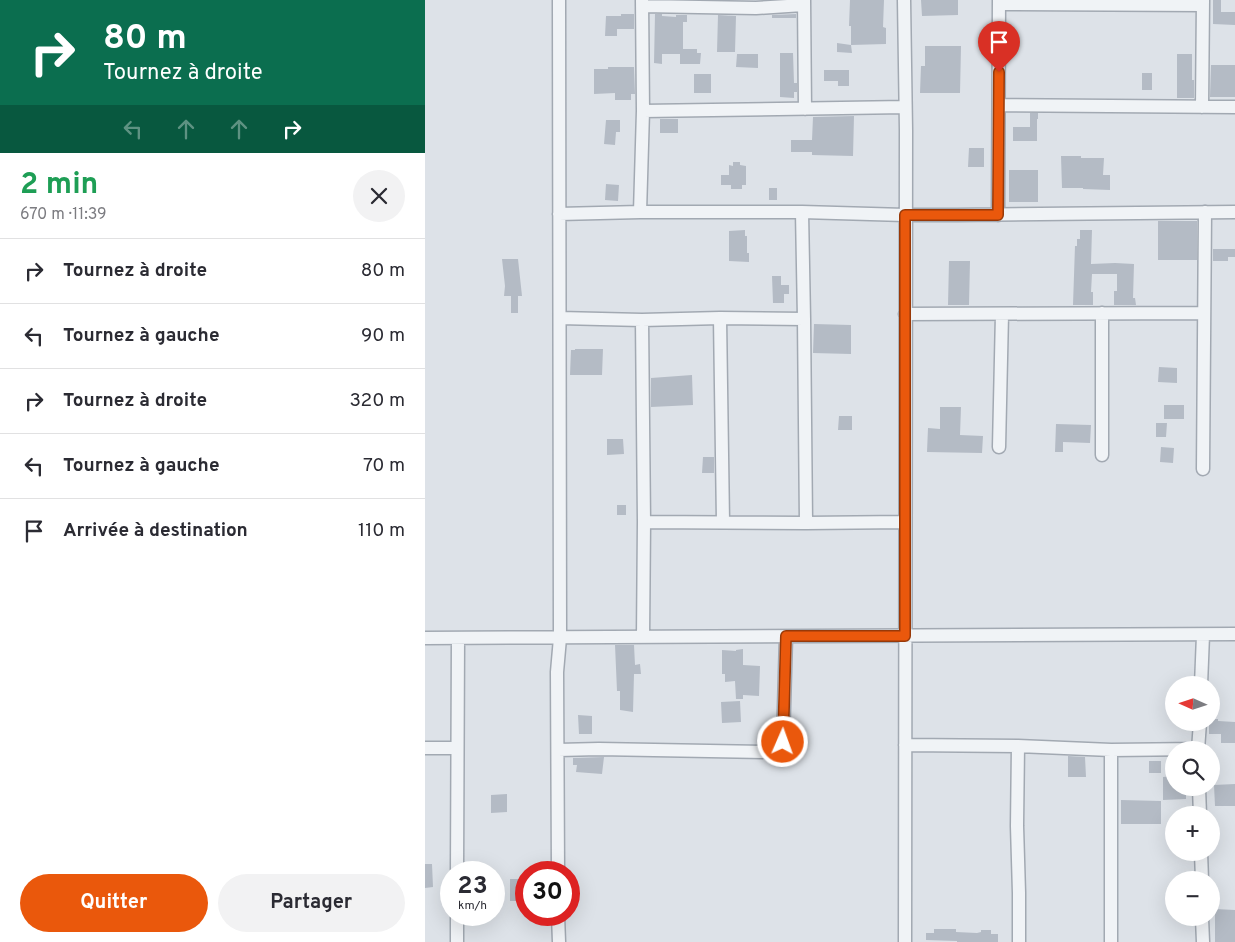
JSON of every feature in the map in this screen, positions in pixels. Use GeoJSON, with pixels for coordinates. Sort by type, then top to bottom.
{"type":"FeatureCollection","features":[{"type":"Feature","properties":{"kind":"street"},"geometry":{"type":"LineString","coordinates":[[558,861],[557,672],[560,638],[559,0]]}},
{"type":"Feature","properties":{"kind":"street"},"geometry":{"type":"LineString","coordinates":[[904,0],[905,942]]}},
{"type":"Feature","properties":{"kind":"street"},"geometry":{"type":"LineString","coordinates":[[998,215],[999,2],[1203,2],[1202,107]]}},
{"type":"Feature","properties":{"kind":"street"},"geometry":{"type":"LineString","coordinates":[[640,212],[643,111],[642,3],[756,8],[804,3],[805,109]]}},
{"type":"Feature","properties":{"kind":"street"},"geometry":{"type":"LineString","coordinates":[[999,105],[1235,107]]}},
{"type":"Feature","properties":{"kind":"street"},"geometry":{"type":"LineString","coordinates":[[643,111],[905,107]]}},
{"type":"Feature","properties":{"kind":"street"},"geometry":{"type":"LineString","coordinates":[[559,214],[802,212],[998,215],[1235,212]]}},
{"type":"Feature","properties":{"kind":"street"},"geometry":{"type":"LineString","coordinates":[[802,212],[806,523]]}},
{"type":"Feature","properties":{"kind":"street"},"geometry":{"type":"LineString","coordinates":[[1203,469],[1205,212]]}},
{"type":"Feature","properties":{"kind":"street"},"geometry":{"type":"LineString","coordinates":[[1102,313],[1102,455]]}},
{"type":"Feature","properties":{"kind":"street"},"geometry":{"type":"LineString","coordinates":[[905,314],[1204,313]]}},
{"type":"Feature","properties":{"kind":"street"},"geometry":{"type":"LineString","coordinates":[[999,448],[1002,314]]}},
{"type":"Feature","properties":{"kind":"street"},"geometry":{"type":"LineString","coordinates":[[560,318],[642,320],[719,318],[804,319]]}},
{"type":"Feature","properties":{"kind":"street"},"geometry":{"type":"LineString","coordinates":[[719,318],[723,522]]}},
{"type":"Feature","properties":{"kind":"street"},"geometry":{"type":"LineString","coordinates":[[642,320],[643,637]]}},
{"type":"Feature","properties":{"kind":"street"},"geometry":{"type":"LineString","coordinates":[[644,522],[905,522]]}},
{"type":"Feature","properties":{"kind":"street"},"geometry":{"type":"LineString","coordinates":[[1201,676],[1203,634]]}},
{"type":"Feature","properties":{"kind":"street"},"geometry":{"type":"LineString","coordinates":[[425,638],[1235,634]]}},
{"type":"Feature","properties":{"kind":"street"},"geometry":{"type":"LineString","coordinates":[[558,750],[771,752],[779,749],[783,742],[786,636]]}},
{"type":"Feature","properties":{"kind":"street"},"geometry":{"type":"LineString","coordinates":[[457,861],[458,638]]}},
{"type":"Feature","properties":{"kind":"street"},"geometry":{"type":"LineString","coordinates":[[905,744],[1165,750]]}},
{"type":"Feature","properties":{"kind":"street"},"geometry":{"type":"LineString","coordinates":[[1018,746],[1019,942]]}},
{"type":"Feature","properties":{"kind":"street"},"geometry":{"type":"LineString","coordinates":[[425,748],[457,748]]}},
{"type":"Feature","properties":{"kind":"street"},"geometry":{"type":"LineString","coordinates":[[1111,750],[1111,942]]}},
{"type":"Feature","properties":{"kind":"street"},"geometry":{"type":"LineString","coordinates":[[457,926],[457,942]]}},
{"type":"Feature","properties":{"kind":"street"},"geometry":{"type":"LineString","coordinates":[[559,926],[559,942]]}},
{"type":"Feature","properties":{"kind":"street"},"geometry":{"type":"LineString","coordinates":[[1203,926],[1203,942]]}},
{"type":"Feature","properties":{"kind":"building"},"geometry":{"type":"Polygon","coordinates":[[[850,0],[884,0],[883,27],[886,28],[886,44],[851,45],[851,26],[849,26],[850,0]]]}},
{"type":"Feature","properties":{"kind":"building"},"geometry":{"type":"Polygon","coordinates":[[[921,0],[958,0],[958,15],[922,16],[921,0]]]}},
{"type":"Feature","properties":{"kind":"building"},"geometry":{"type":"Polygon","coordinates":[[[1213,0],[1221,0],[1221,12],[1235,12],[1235,25],[1213,24],[1213,0]]]}},
{"type":"Feature","properties":{"kind":"building"},"geometry":{"type":"Polygon","coordinates":[[[621,14],[634,14],[634,29],[617,29],[617,36],[605,36],[606,16],[621,16],[621,14]]]}},
{"type":"Feature","properties":{"kind":"building"},"geometry":{"type":"Polygon","coordinates":[[[655,14],[676,17],[676,15],[687,15],[687,22],[683,22],[683,49],[697,49],[697,53],[701,53],[700,64],[680,64],[680,54],[662,54],[662,64],[654,63],[655,14]]]}},
{"type":"Feature","properties":{"kind":"building"},"geometry":{"type":"Polygon","coordinates":[[[796,14],[796,18],[772,18],[772,15],[796,14]]]}},
{"type":"Feature","properties":{"kind":"building"},"geometry":{"type":"Polygon","coordinates":[[[718,15],[736,16],[735,52],[717,52],[718,15]]]}},
{"type":"Feature","properties":{"kind":"building"},"geometry":{"type":"Polygon","coordinates":[[[837,43],[851,45],[852,53],[837,52],[837,43]]]}},
{"type":"Feature","properties":{"kind":"building"},"geometry":{"type":"Polygon","coordinates":[[[925,46],[961,46],[960,93],[920,93],[921,66],[925,66],[925,46]]]}},
{"type":"Feature","properties":{"kind":"building"},"geometry":{"type":"Polygon","coordinates":[[[780,53],[793,53],[794,83],[797,83],[797,92],[794,92],[794,98],[780,97],[780,53]]]}},
{"type":"Feature","properties":{"kind":"building"},"geometry":{"type":"Polygon","coordinates":[[[737,54],[758,54],[758,68],[736,67],[737,54]]]}},
{"type":"Feature","properties":{"kind":"building"},"geometry":{"type":"Polygon","coordinates":[[[1177,54],[1192,54],[1194,98],[1177,98],[1177,54]]]}},
{"type":"Feature","properties":{"kind":"building"},"geometry":{"type":"Polygon","coordinates":[[[1211,65],[1235,65],[1235,97],[1210,97],[1211,65]]]}},
{"type":"Feature","properties":{"kind":"building"},"geometry":{"type":"Polygon","coordinates":[[[608,67],[634,67],[635,94],[631,94],[631,100],[615,100],[615,93],[594,94],[594,69],[608,69],[608,67]]]}},
{"type":"Feature","properties":{"kind":"building"},"geometry":{"type":"Polygon","coordinates":[[[824,70],[849,70],[849,86],[838,86],[838,81],[824,81],[824,70]]]}},
{"type":"Feature","properties":{"kind":"building"},"geometry":{"type":"Polygon","coordinates":[[[1142,73],[1152,73],[1152,90],[1142,90],[1142,73]]]}},
{"type":"Feature","properties":{"kind":"building"},"geometry":{"type":"Polygon","coordinates":[[[694,74],[711,74],[711,93],[694,93],[694,74]]]}},
{"type":"Feature","properties":{"kind":"building"},"geometry":{"type":"Polygon","coordinates":[[[1030,113],[1038,113],[1037,141],[1013,141],[1013,127],[1030,127],[1030,113]]]}},
{"type":"Feature","properties":{"kind":"building"},"geometry":{"type":"Polygon","coordinates":[[[854,116],[853,156],[812,155],[812,152],[791,152],[791,140],[812,140],[813,117],[854,116]]]}},
{"type":"Feature","properties":{"kind":"building"},"geometry":{"type":"Polygon","coordinates":[[[660,119],[678,119],[678,133],[660,133],[660,119]]]}},
{"type":"Feature","properties":{"kind":"building"},"geometry":{"type":"Polygon","coordinates":[[[606,120],[620,120],[620,132],[616,132],[615,145],[604,144],[606,120]]]}},
{"type":"Feature","properties":{"kind":"building"},"geometry":{"type":"Polygon","coordinates":[[[969,148],[984,148],[984,167],[968,167],[969,148]]]}},
{"type":"Feature","properties":{"kind":"building"},"geometry":{"type":"Polygon","coordinates":[[[1061,156],[1104,158],[1103,175],[1110,175],[1110,190],[1062,188],[1061,156]]]}},
{"type":"Feature","properties":{"kind":"building"},"geometry":{"type":"Polygon","coordinates":[[[733,162],[740,162],[740,165],[746,166],[746,185],[742,185],[742,189],[731,189],[731,185],[721,185],[721,175],[729,175],[729,165],[733,166],[733,162]]]}},
{"type":"Feature","properties":{"kind":"building"},"geometry":{"type":"Polygon","coordinates":[[[1009,170],[1038,170],[1038,202],[1009,202],[1009,170]]]}},
{"type":"Feature","properties":{"kind":"building"},"geometry":{"type":"Polygon","coordinates":[[[606,184],[619,185],[618,201],[605,200],[606,184]]]}},
{"type":"Feature","properties":{"kind":"building"},"geometry":{"type":"Polygon","coordinates":[[[769,188],[777,188],[777,200],[769,200],[769,188]]]}},
{"type":"Feature","properties":{"kind":"building"},"geometry":{"type":"Polygon","coordinates":[[[1158,221],[1197,221],[1197,260],[1158,260],[1158,221]]]}},
{"type":"Feature","properties":{"kind":"building"},"geometry":{"type":"Polygon","coordinates":[[[745,230],[749,262],[729,261],[729,231],[745,230]]]}},
{"type":"Feature","properties":{"kind":"building"},"geometry":{"type":"Polygon","coordinates":[[[1080,230],[1092,230],[1091,264],[1134,264],[1133,298],[1135,298],[1136,305],[1114,305],[1114,291],[1117,291],[1117,274],[1092,274],[1091,292],[1093,292],[1093,305],[1073,305],[1075,246],[1077,246],[1077,239],[1080,239],[1080,230]]]}},
{"type":"Feature","properties":{"kind":"building"},"geometry":{"type":"Polygon","coordinates":[[[1213,249],[1235,249],[1235,257],[1228,257],[1228,261],[1213,261],[1213,249]]]}},
{"type":"Feature","properties":{"kind":"building"},"geometry":{"type":"Polygon","coordinates":[[[502,259],[518,259],[522,296],[518,296],[518,313],[511,313],[511,296],[504,296],[505,286],[502,259]]]}},
{"type":"Feature","properties":{"kind":"building"},"geometry":{"type":"Polygon","coordinates":[[[949,261],[970,261],[969,305],[948,305],[949,261]]]}},
{"type":"Feature","properties":{"kind":"building"},"geometry":{"type":"Polygon","coordinates":[[[772,276],[781,276],[781,285],[789,285],[789,294],[784,294],[784,303],[773,303],[772,276]]]}},
{"type":"Feature","properties":{"kind":"building"},"geometry":{"type":"Polygon","coordinates":[[[814,324],[851,325],[851,354],[813,353],[814,324]]]}},
{"type":"Feature","properties":{"kind":"building"},"geometry":{"type":"Polygon","coordinates":[[[603,349],[602,375],[570,375],[571,350],[603,349]]]}},
{"type":"Feature","properties":{"kind":"building"},"geometry":{"type":"Polygon","coordinates":[[[1159,367],[1177,368],[1177,383],[1158,382],[1159,367]]]}},
{"type":"Feature","properties":{"kind":"building"},"geometry":{"type":"Polygon","coordinates":[[[692,375],[693,405],[651,407],[651,378],[692,375]]]}},
{"type":"Feature","properties":{"kind":"building"},"geometry":{"type":"Polygon","coordinates":[[[1164,405],[1184,405],[1184,419],[1164,419],[1164,405]]]}},
{"type":"Feature","properties":{"kind":"building"},"geometry":{"type":"Polygon","coordinates":[[[940,407],[961,407],[960,435],[983,436],[982,453],[927,452],[928,428],[940,429],[940,407]]]}},
{"type":"Feature","properties":{"kind":"building"},"geometry":{"type":"Polygon","coordinates":[[[839,416],[852,416],[852,430],[838,430],[839,416]]]}},
{"type":"Feature","properties":{"kind":"building"},"geometry":{"type":"Polygon","coordinates":[[[1156,423],[1167,423],[1166,437],[1156,437],[1156,423]]]}},
{"type":"Feature","properties":{"kind":"building"},"geometry":{"type":"Polygon","coordinates":[[[1056,424],[1091,425],[1090,443],[1063,442],[1063,452],[1055,452],[1056,424]]]}},
{"type":"Feature","properties":{"kind":"building"},"geometry":{"type":"Polygon","coordinates":[[[607,439],[623,439],[624,454],[607,455],[607,439]]]}},
{"type":"Feature","properties":{"kind":"building"},"geometry":{"type":"Polygon","coordinates":[[[1161,447],[1174,448],[1173,463],[1160,462],[1161,447]]]}},
{"type":"Feature","properties":{"kind":"building"},"geometry":{"type":"Polygon","coordinates":[[[703,457],[714,457],[714,473],[702,473],[703,457]]]}},
{"type":"Feature","properties":{"kind":"building"},"geometry":{"type":"Polygon","coordinates":[[[617,505],[626,505],[626,515],[617,515],[617,505]]]}},
{"type":"Feature","properties":{"kind":"building"},"geometry":{"type":"Polygon","coordinates":[[[615,645],[634,645],[635,665],[640,664],[641,674],[634,674],[633,712],[620,710],[620,691],[617,691],[615,645]]]}},
{"type":"Feature","properties":{"kind":"building"},"geometry":{"type":"Polygon","coordinates":[[[743,649],[743,665],[760,666],[759,696],[743,695],[743,699],[736,699],[735,681],[725,682],[725,674],[722,674],[722,650],[736,651],[743,649]]]}},
{"type":"Feature","properties":{"kind":"building"},"geometry":{"type":"Polygon","coordinates":[[[740,701],[741,722],[722,723],[721,702],[740,701]]]}},
{"type":"Feature","properties":{"kind":"building"},"geometry":{"type":"Polygon","coordinates":[[[578,715],[592,716],[592,734],[579,734],[578,715]]]}},
{"type":"Feature","properties":{"kind":"building"},"geometry":{"type":"Polygon","coordinates":[[[1220,721],[1235,722],[1235,743],[1221,743],[1221,734],[1209,734],[1209,731],[1220,731],[1220,721]]]}},
{"type":"Feature","properties":{"kind":"building"},"geometry":{"type":"Polygon","coordinates":[[[1068,756],[1085,757],[1086,777],[1068,777],[1068,756]]]}},
{"type":"Feature","properties":{"kind":"building"},"geometry":{"type":"Polygon","coordinates":[[[604,757],[602,774],[576,772],[577,765],[573,765],[573,758],[604,757]]]}},
{"type":"Feature","properties":{"kind":"building"},"geometry":{"type":"Polygon","coordinates":[[[1149,761],[1161,761],[1161,773],[1149,773],[1149,761]]]}},
{"type":"Feature","properties":{"kind":"building"},"geometry":{"type":"Polygon","coordinates":[[[1163,777],[1165,777],[1165,796],[1186,796],[1186,799],[1163,800],[1163,777]]]}},
{"type":"Feature","properties":{"kind":"building"},"geometry":{"type":"Polygon","coordinates":[[[1235,784],[1235,806],[1215,806],[1215,796],[1220,796],[1220,785],[1235,784]]]}},
{"type":"Feature","properties":{"kind":"building"},"geometry":{"type":"Polygon","coordinates":[[[507,794],[507,812],[491,813],[491,795],[507,794]]]}},
{"type":"Feature","properties":{"kind":"building"},"geometry":{"type":"Polygon","coordinates":[[[1121,800],[1161,801],[1161,824],[1121,824],[1121,800]]]}},
{"type":"Feature","properties":{"kind":"building"},"geometry":{"type":"Polygon","coordinates":[[[425,864],[432,864],[433,887],[425,888],[425,864]]]}},
{"type":"Feature","properties":{"kind":"building"},"geometry":{"type":"Polygon","coordinates":[[[510,879],[515,879],[515,901],[510,901],[510,879]]]}},
{"type":"Feature","properties":{"kind":"building"},"geometry":{"type":"Polygon","coordinates":[[[1220,909],[1235,910],[1235,942],[1215,942],[1215,926],[1220,926],[1220,909]]]}},
{"type":"Feature","properties":{"kind":"building"},"geometry":{"type":"Polygon","coordinates":[[[934,929],[956,929],[956,932],[977,933],[981,932],[981,930],[991,930],[991,934],[998,934],[998,942],[926,940],[926,933],[934,933],[934,929]]]}},
{"type":"Feature","properties":{"kind":"route"},"geometry":{"type":"LineString","coordinates":[[783,742],[786,636],[905,636],[905,215],[998,215],[999,72]]}}]}
